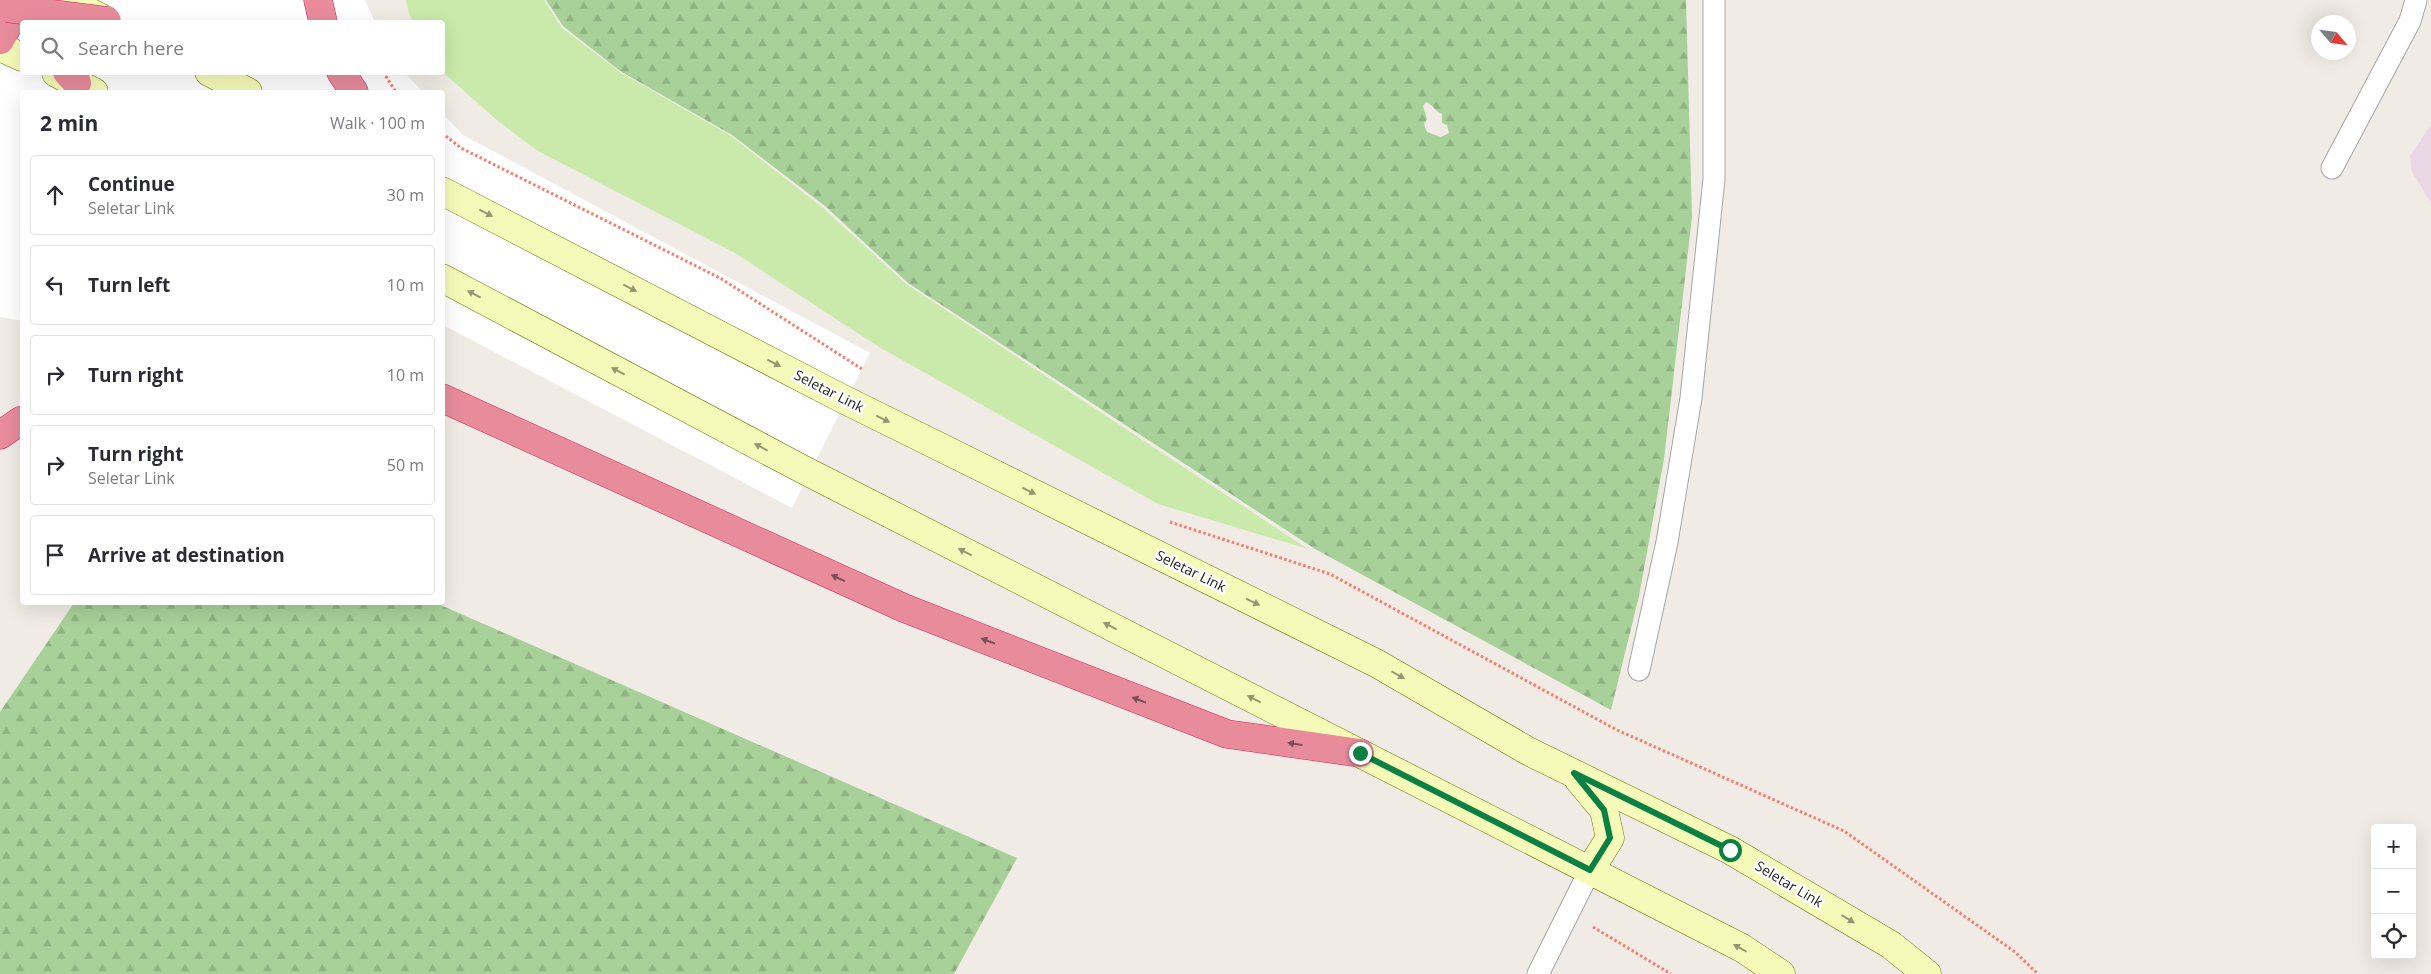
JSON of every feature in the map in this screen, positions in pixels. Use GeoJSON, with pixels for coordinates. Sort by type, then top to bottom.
{"type":"FeatureCollection","features":[{"type":"Feature","properties":{"kind":"highway"},"geometry":{"type":"LineString","coordinates":[[318,0],[323,20]]}},
{"type":"Feature","properties":{"kind":"highway"},"geometry":{"type":"LineString","coordinates":[[0,40],[10,8],[94,20]]}},
{"type":"Feature","properties":{"kind":"highway"},"geometry":{"type":"LineString","coordinates":[[343,75],[353,90]]}},
{"type":"Feature","properties":{"kind":"highway"},"geometry":{"type":"LineString","coordinates":[[445,399],[904,608],[1227,734],[1360,753]]}},
{"type":"Feature","properties":{"kind":"highway"},"geometry":{"type":"LineString","coordinates":[[0,435],[20,421]]}},
{"type":"Feature","properties":{"kind":"main road"},"geometry":{"type":"LineString","coordinates":[[66,0],[104,20]]}},
{"type":"Feature","properties":{"kind":"main road"},"geometry":{"type":"LineString","coordinates":[[0,47],[20,57]]}},
{"type":"Feature","properties":{"kind":"main road"},"geometry":{"type":"LineString","coordinates":[[215,75],[244,90]]}},
{"type":"Feature","properties":{"kind":"main road","name":"Seletar Link"},"geometry":{"type":"LineString","coordinates":[[445,193],[840,397],[1376,663],[1528,750],[1730,850],[1891,945],[1927,974]]}},
{"type":"Feature","properties":{"kind":"main road"},"geometry":{"type":"LineString","coordinates":[[445,280],[804,470],[1742,948],[1781,974]]}},
{"type":"Feature","properties":{"kind":"main road"},"geometry":{"type":"LineString","coordinates":[[1574,773],[1604,810],[1610,838],[1590,870]]}},
{"type":"Feature","properties":{"kind":"lane"},"geometry":{"type":"LineString","coordinates":[[1639,670],[1667,542],[1691,398],[1714,179],[1714,0]]}},
{"type":"Feature","properties":{"kind":"lane"},"geometry":{"type":"LineString","coordinates":[[2332,168],[2410,20],[2416,0]]}},
{"type":"Feature","properties":{"kind":"lane"},"geometry":{"type":"LineString","coordinates":[[1538,974],[1590,870]]}},
{"type":"Feature","properties":{"kind":"path"},"geometry":{"type":"LineString","coordinates":[[385,75],[395,90]]}},
{"type":"Feature","properties":{"kind":"path"},"geometry":{"type":"LineString","coordinates":[[445,135],[461,148],[720,278],[869,373]]}},
{"type":"Feature","properties":{"kind":"path"},"geometry":{"type":"LineString","coordinates":[[1169,522],[1330,574],[1617,730],[1844,831],[2016,952],[2038,974]]}},
{"type":"Feature","properties":{"kind":"path"},"geometry":{"type":"LineString","coordinates":[[1569,912],[1671,974]]}},
{"type":"Feature","properties":{"kind":"shaded area"},"geometry":{"type":"Polygon","coordinates":[[[2431,125],[2431,203],[2411,170],[2410,156],[2431,125]]]}},
{"type":"Feature","properties":{"kind":"green space"},"geometry":{"type":"Polygon","coordinates":[[[406,0],[544,0],[562,28],[620,72],[731,136],[823,208],[906,284],[1308,549],[1158,504],[879,347],[735,253],[538,151],[498,121],[446,75],[445,20],[413,20],[409,14],[406,0]]]}},
{"type":"Feature","properties":{"kind":"green space"},"geometry":{"type":"Polygon","coordinates":[[[546,0],[1686,0],[1692,217],[1664,459],[1639,596],[1611,710],[1315,549],[908,283],[825,206],[732,135],[620,71],[563,26],[546,0]],[[1426,102],[1423,106],[1427,119],[1424,124],[1427,132],[1441,137],[1449,133],[1447,125],[1442,123],[1442,114],[1426,102]]]}},
{"type":"Feature","properties":{"kind":"green space"},"geometry":{"type":"Polygon","coordinates":[[[73,605],[441,605],[1017,858],[954,974],[0,974],[0,712],[73,605]]]}},
{"type":"Feature","properties":{"kind":"pier"},"geometry":{"type":"Polygon","coordinates":[[[0,0],[365,0],[374,20],[20,20],[20,75],[407,75],[421,90],[20,90],[20,321],[0,317],[0,0]]]}},
{"type":"Feature","properties":{"kind":"pier"},"geometry":{"type":"Polygon","coordinates":[[[445,116],[463,135],[870,353],[792,508],[445,326],[445,116]]]}},
{"type":"Feature","properties":{"kind":"route"},"geometry":{"type":"LineString","coordinates":[[1360,753],[1590,870],[1610,838],[1604,810],[1574,773],[1730,850]]}}]}
